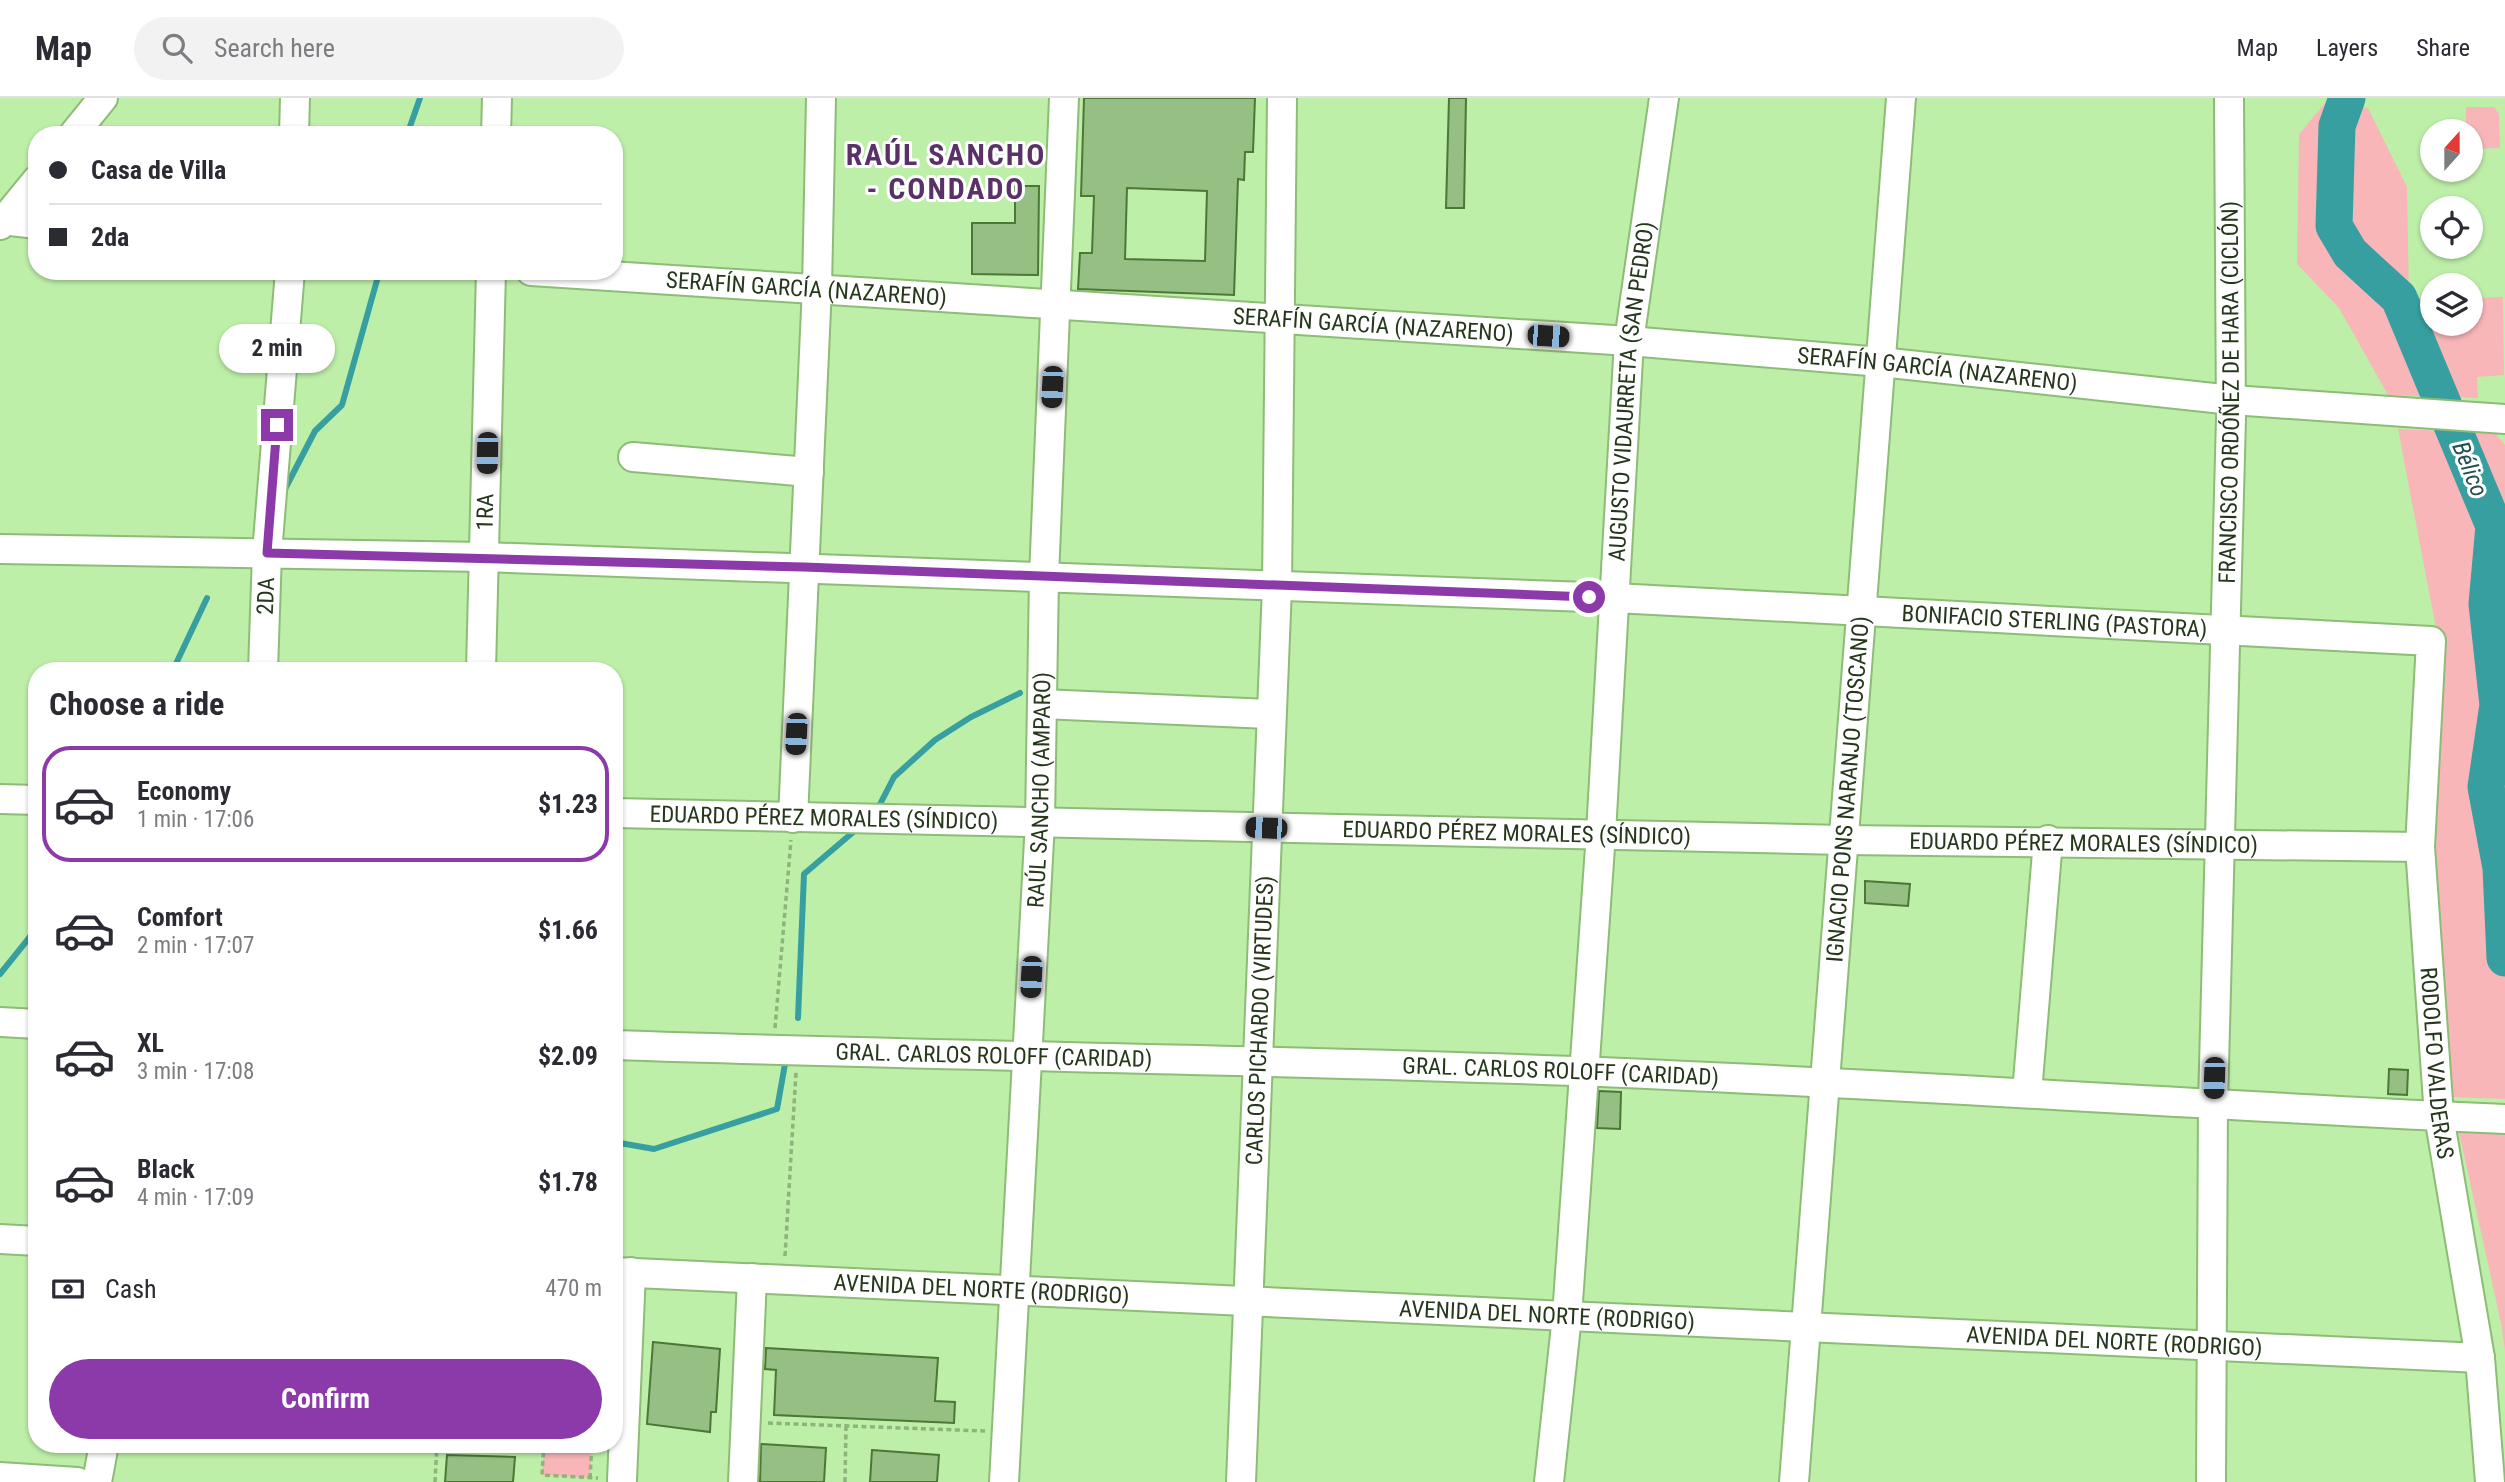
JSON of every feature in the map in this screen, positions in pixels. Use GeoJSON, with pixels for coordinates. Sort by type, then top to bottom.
{"type":"FeatureCollection","features":[{"type":"Feature","properties":{"kind":"street"},"geometry":{"type":"LineString","coordinates":[[81,126],[103,98]]}},
{"type":"Feature","properties":{"kind":"street"},"geometry":{"type":"LineString","coordinates":[[294,126],[295,98]]}},
{"type":"Feature","properties":{"kind":"street"},"geometry":{"type":"LineString","coordinates":[[496,126],[497,98]]}},
{"type":"Feature","properties":{"kind":"street"},"geometry":{"type":"LineString","coordinates":[[793,818],[817,288],[821,98]]}},
{"type":"Feature","properties":{"kind":"street","name":"RAÚL SANCHO (AMPARO)"},"geometry":{"type":"LineString","coordinates":[[1004,1482],[1012,1290],[1040,822],[1044,577],[1064,98]]}},
{"type":"Feature","properties":{"kind":"street","name":"CARLOS PICHARDO (VIRTUDES)"},"geometry":{"type":"LineString","coordinates":[[1241,1482],[1259,1059],[1269,714],[1277,587],[1282,98]]}},
{"type":"Feature","properties":{"kind":"street","name":"AUGUSTO VIDAURRETA (SAN PEDRO)"},"geometry":{"type":"LineString","coordinates":[[1549,1482],[1567,1316],[1582,1072],[1601,833],[1629,341],[1664,98]]}},
{"type":"Feature","properties":{"kind":"street","name":"IGNACIO PONS NARANJO (TOSCANO)"},"geometry":{"type":"LineString","coordinates":[[1794,1482],[1901,98]]}},
{"type":"Feature","properties":{"kind":"street","name":"FRANCISCO ORDÓÑEZ DE HARA (CICLÓN)"},"geometry":{"type":"LineString","coordinates":[[2211,1482],[2214,1346],[2213,1104],[2232,400],[2229,98]]}},
{"type":"Feature","properties":{"kind":"street"},"geometry":{"type":"LineString","coordinates":[[1,222],[28,190]]}},
{"type":"Feature","properties":{"kind":"street"},"geometry":{"type":"LineString","coordinates":[[1,222],[28,223]]}},
{"type":"Feature","properties":{"kind":"street","name":"SERAFÍN GARCÍA (NAZARENO)"},"geometry":{"type":"LineString","coordinates":[[623,276],[1629,341],[1881,362],[2232,400],[2496,418]]}},
{"type":"Feature","properties":{"kind":"street","name":"2DA"},"geometry":{"type":"LineString","coordinates":[[262,662],[267,553],[288,280]]}},
{"type":"Feature","properties":{"kind":"street","name":"1RA"},"geometry":{"type":"LineString","coordinates":[[481,662],[491,280]]}},
{"type":"Feature","properties":{"kind":"street"},"geometry":{"type":"LineString","coordinates":[[633,457],[809,472]]}},
{"type":"Feature","properties":{"kind":"street","name":"BONIFACIO STERLING (PASTORA)"},"geometry":{"type":"LineString","coordinates":[[0,549],[484,557],[804,567],[1615,598],[1861,613],[2227,628],[2431,641]]}},
{"type":"Feature","properties":{"kind":"street","name":"RODOLFO VALDERAS"},"geometry":{"type":"LineString","coordinates":[[2431,641],[2420,847],[2439,1116],[2480,1358],[2490,1482]]}},
{"type":"Feature","properties":{"kind":"street"},"geometry":{"type":"LineString","coordinates":[[1042,704],[1269,714]]}},
{"type":"Feature","properties":{"kind":"street"},"geometry":{"type":"LineString","coordinates":[[0,799],[28,800]]}},
{"type":"Feature","properties":{"kind":"street","name":"EDUARDO PÉREZ MORALES (SÍNDICO)"},"geometry":{"type":"LineString","coordinates":[[623,813],[1844,840],[2048,840],[2420,847]]}},
{"type":"Feature","properties":{"kind":"street"},"geometry":{"type":"LineString","coordinates":[[2027,1093],[2048,840]]}},
{"type":"Feature","properties":{"kind":"street"},"geometry":{"type":"LineString","coordinates":[[0,1022],[28,1024]]}},
{"type":"Feature","properties":{"kind":"street","name":"GRAL. CARLOS ROLOFF (CARIDAD)"},"geometry":{"type":"LineString","coordinates":[[623,1045],[1259,1059],[1825,1082],[2505,1119]]}},
{"type":"Feature","properties":{"kind":"street"},"geometry":{"type":"LineString","coordinates":[[0,1239],[28,1241]]}},
{"type":"Feature","properties":{"kind":"street","name":"AVENIDA DEL NORTE (RODRIGO)"},"geometry":{"type":"LineString","coordinates":[[623,1272],[2480,1358]]}},
{"type":"Feature","properties":{"kind":"street"},"geometry":{"type":"LineString","coordinates":[[743,1482],[752,1278]]}},
{"type":"Feature","properties":{"kind":"street"},"geometry":{"type":"LineString","coordinates":[[97,1482],[102,1453]]}},
{"type":"Feature","properties":{"kind":"street"},"geometry":{"type":"LineString","coordinates":[[622,1453],[622,1480]]}},
{"type":"Feature","properties":{"kind":"street"},"geometry":{"type":"LineString","coordinates":[[0,1477],[77,1482]]}},
{"type":"Feature","properties":{"kind":"path"},"geometry":{"type":"LineString","coordinates":[[745,1423],[1006,1431]]}},
{"type":"Feature","properties":{"kind":"path"},"geometry":{"type":"LineString","coordinates":[[845,1482],[846,1426]]}},
{"type":"Feature","properties":{"kind":"path"},"geometry":{"type":"LineString","coordinates":[[435,1482],[437,1453]]}},
{"type":"Feature","properties":{"kind":"path"},"geometry":{"type":"LineString","coordinates":[[543,1453],[542,1475],[622,1480]]}},
{"type":"Feature","properties":{"kind":"path"},"geometry":{"type":"LineString","coordinates":[[590,1478],[591,1453]]}},
{"type":"Feature","properties":{"kind":"shaded area"},"geometry":{"type":"Polygon","coordinates":[[[2325,103],[2368,108],[2407,187],[2409,298],[2420,298],[2420,336],[2483,336],[2483,298],[2503,297],[2504,375],[2477,377],[2478,398],[2388,395],[2339,308],[2297,264],[2299,134],[2325,103]]]}},
{"type":"Feature","properties":{"kind":"shaded area"},"geometry":{"type":"Polygon","coordinates":[[[2466,107],[2494,107],[2499,114],[2500,148],[2483,149],[2483,119],[2466,119],[2466,107]]]}},
{"type":"Feature","properties":{"kind":"shaded area"},"geometry":{"type":"Polygon","coordinates":[[[2398,429],[2495,433],[2505,445],[2505,1099],[2451,1097],[2431,853],[2438,639],[2398,429]]]}},
{"type":"Feature","properties":{"kind":"shaded area"},"geometry":{"type":"Polygon","coordinates":[[[2458,1128],[2505,1129],[2505,1350],[2501,1323],[2458,1128]]]}},
{"type":"Feature","properties":{"kind":"shaded area"},"geometry":{"type":"Polygon","coordinates":[[[543,1453],[591,1453],[590,1478],[542,1475],[543,1453]]]}},
{"type":"Feature","properties":{"kind":"building"},"geometry":{"type":"Polygon","coordinates":[[[1084,98],[1255,98],[1253,152],[1245,152],[1244,180],[1238,179],[1234,295],[1078,289],[1080,253],[1092,253],[1094,196],[1081,196],[1084,98]],[[1127,188],[1125,259],[1205,261],[1207,191],[1127,188]]]}},
{"type":"Feature","properties":{"kind":"building"},"geometry":{"type":"Polygon","coordinates":[[[1449,98],[1466,98],[1464,208],[1446,208],[1449,98]]]}},
{"type":"Feature","properties":{"kind":"building"},"geometry":{"type":"Polygon","coordinates":[[[1015,186],[1039,186],[1038,275],[972,274],[972,223],[1015,223],[1015,186]]]}},
{"type":"Feature","properties":{"kind":"building"},"geometry":{"type":"Polygon","coordinates":[[[1865,881],[1910,884],[1908,906],[1865,903],[1865,881]]]}},
{"type":"Feature","properties":{"kind":"building"},"geometry":{"type":"Polygon","coordinates":[[[2389,1069],[2408,1070],[2407,1095],[2388,1094],[2389,1069]]]}},
{"type":"Feature","properties":{"kind":"building"},"geometry":{"type":"Polygon","coordinates":[[[1599,1091],[1621,1092],[1620,1129],[1597,1128],[1599,1091]]]}},
{"type":"Feature","properties":{"kind":"building"},"geometry":{"type":"Polygon","coordinates":[[[653,1342],[720,1349],[716,1412],[711,1412],[710,1432],[647,1424],[653,1342]]]}},
{"type":"Feature","properties":{"kind":"building"},"geometry":{"type":"Polygon","coordinates":[[[766,1348],[938,1358],[935,1401],[955,1402],[954,1423],[774,1415],[776,1370],[765,1369],[766,1348]]]}},
{"type":"Feature","properties":{"kind":"building"},"geometry":{"type":"Polygon","coordinates":[[[761,1444],[826,1448],[824,1482],[760,1482],[761,1444]]]}},
{"type":"Feature","properties":{"kind":"building"},"geometry":{"type":"Polygon","coordinates":[[[872,1450],[939,1455],[937,1482],[870,1482],[872,1450]]]}},
{"type":"Feature","properties":{"kind":"building"},"geometry":{"type":"Polygon","coordinates":[[[447,1455],[515,1457],[513,1482],[445,1482],[447,1455]]]}},
{"type":"Feature","properties":{"kind":"waterway"},"geometry":{"type":"LineString","coordinates":[[410,126],[420,98]]}},
{"type":"Feature","properties":{"kind":"waterway","name":"Bélico"},"geometry":{"type":"LineString","coordinates":[[2347,98],[2337,126],[2334,226],[2350,253],[2399,298],[2494,526],[2487,604],[2498,705],[2486,787],[2501,868],[2505,958]]}},
{"type":"Feature","properties":{"kind":"waterway"},"geometry":{"type":"LineString","coordinates":[[284,491],[315,431],[342,405],[377,280]]}},
{"type":"Feature","properties":{"kind":"waterway"},"geometry":{"type":"LineString","coordinates":[[177,662],[207,598]]}},
{"type":"Feature","properties":{"kind":"waterway"},"geometry":{"type":"LineString","coordinates":[[876,812],[894,777],[935,740],[971,717],[1020,693]]}},
{"type":"Feature","properties":{"kind":"waterway"},"geometry":{"type":"LineString","coordinates":[[798,1018],[804,874],[858,828]]}},
{"type":"Feature","properties":{"kind":"waterway"},"geometry":{"type":"LineString","coordinates":[[0,974],[28,939]]}},
{"type":"Feature","properties":{"kind":"waterway"},"geometry":{"type":"LineString","coordinates":[[623,1144],[654,1149],[777,1109],[785,1064]]}},
{"type":"Feature","properties":{"kind":"district","name":"RAÚL SANCHO - CONDADO"},"geometry":{"type":"Point","coordinates":[946,171]}},
{"type":"Feature","properties":{"kind":"route"},"geometry":{"type":"LineString","coordinates":[[277,425],[267,553],[804,567],[1589,597]]}}]}
